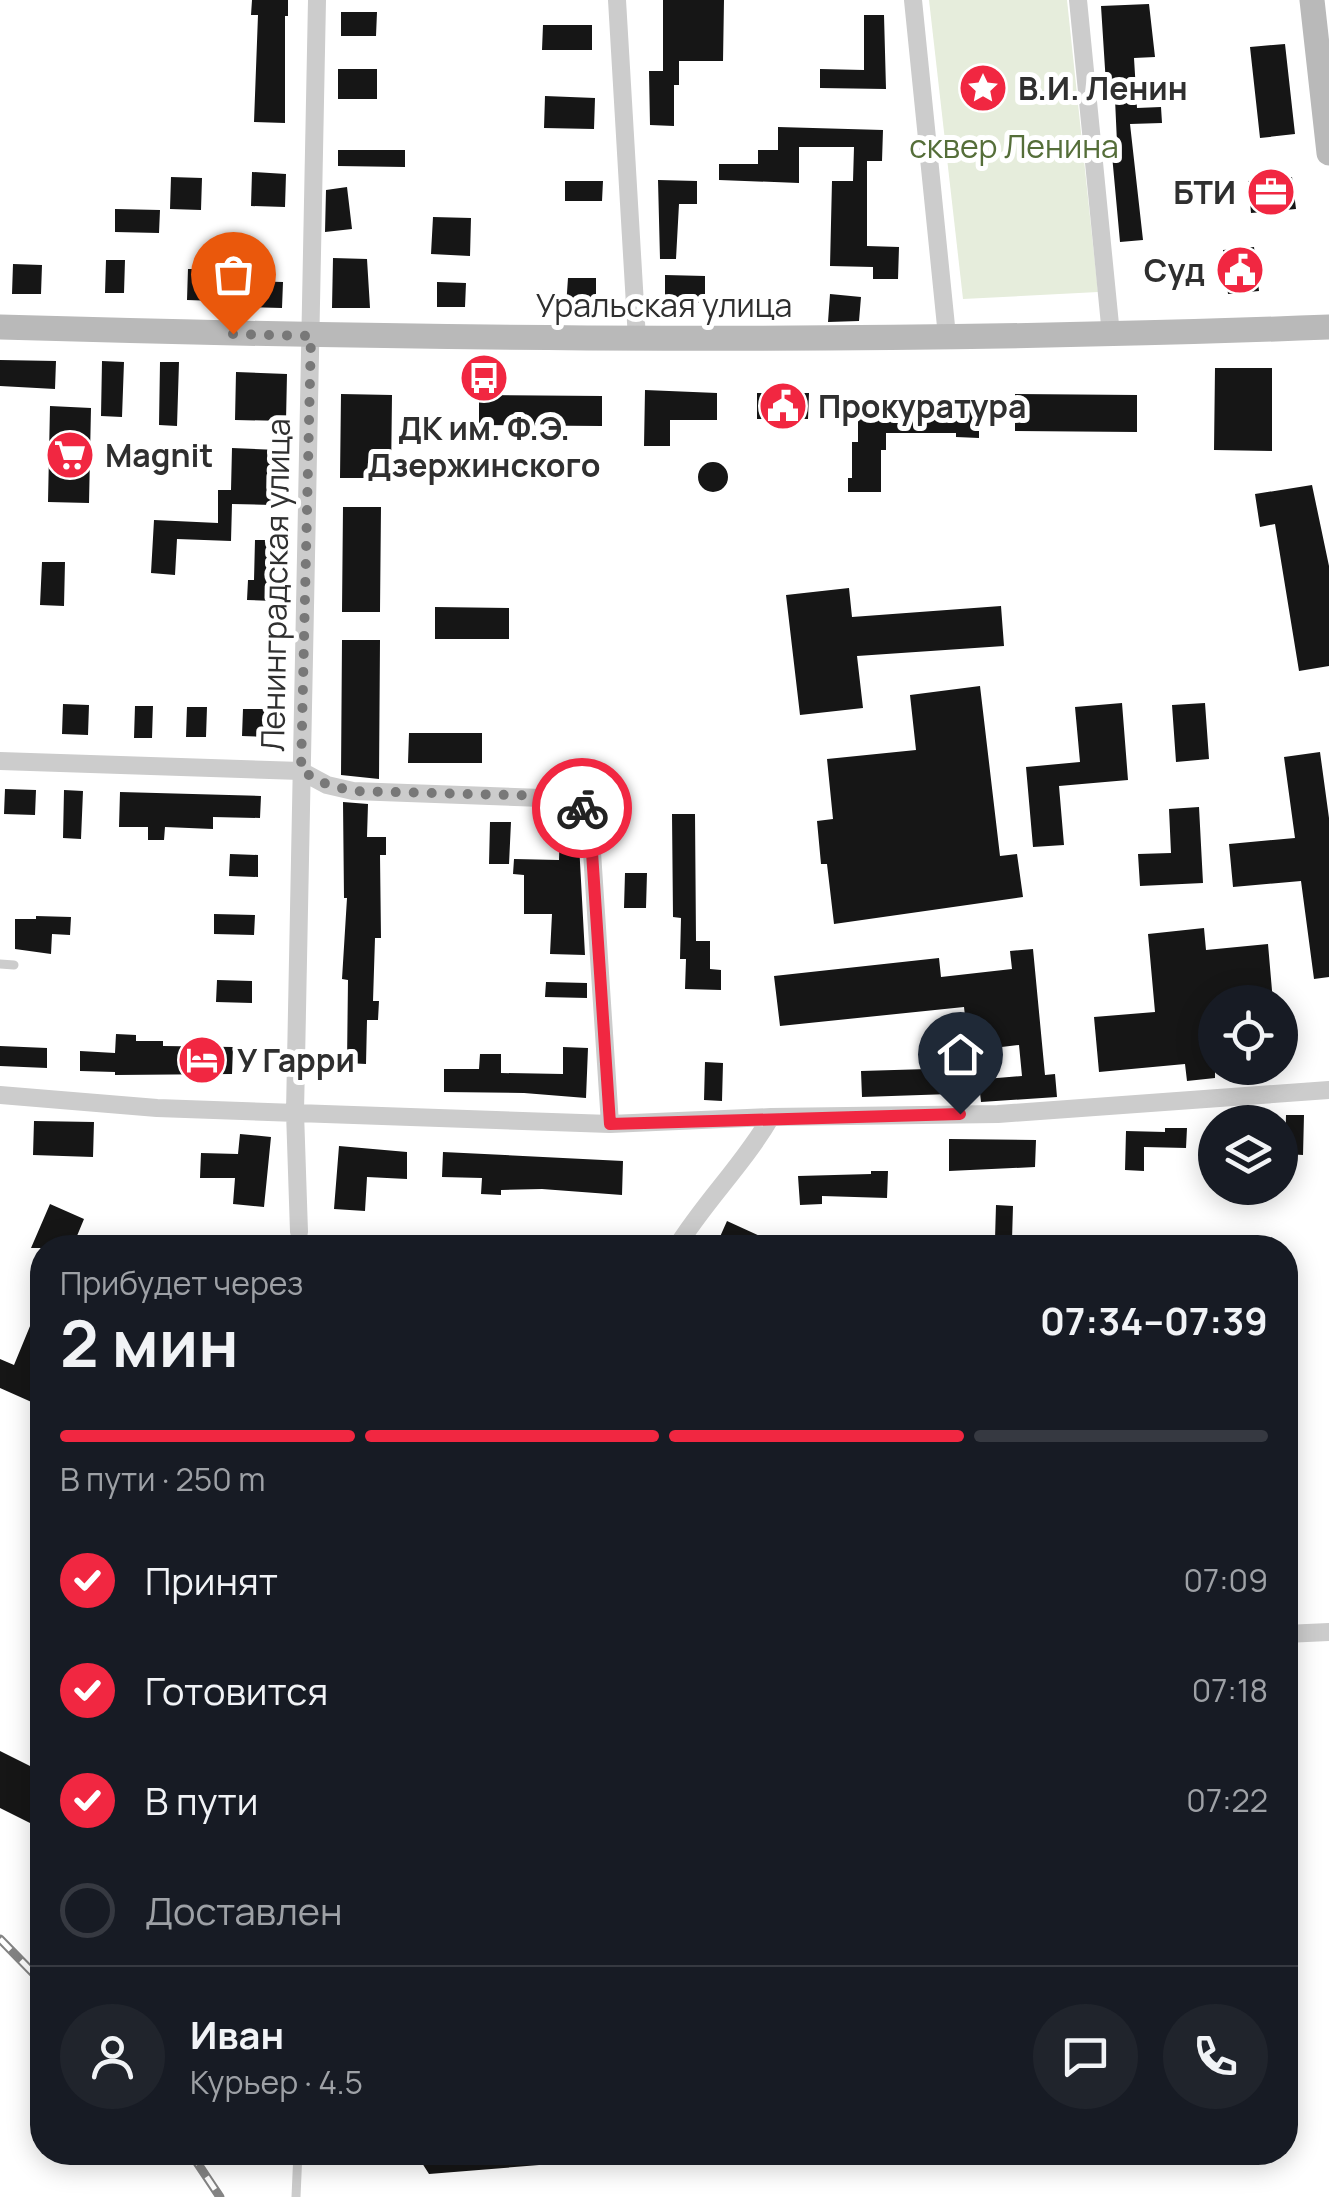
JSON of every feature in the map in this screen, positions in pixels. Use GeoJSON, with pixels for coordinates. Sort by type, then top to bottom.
{"type":"FeatureCollection","features":[{"type":"Feature","properties":{"kind":"street","name":"Ленинградская улица"},"geometry":{"type":"LineString","coordinates":[[299,1232],[295,1112],[317,0]]}},
{"type":"Feature","properties":{"kind":"street"},"geometry":{"type":"LineString","coordinates":[[617,0],[637,339]]}},
{"type":"Feature","properties":{"kind":"street"},"geometry":{"type":"LineString","coordinates":[[914,0],[948,336]]}},
{"type":"Feature","properties":{"kind":"street"},"geometry":{"type":"LineString","coordinates":[[1078,0],[1111,336]]}},
{"type":"Feature","properties":{"kind":"street"},"geometry":{"type":"LineString","coordinates":[[1312,0],[1329,153]]}},
{"type":"Feature","properties":{"kind":"street","name":"Уральская улица"},"geometry":{"type":"LineString","coordinates":[[0,327],[311,336],[637,339],[1111,336],[1329,328]]}},
{"type":"Feature","properties":{"kind":"street"},"geometry":{"type":"LineString","coordinates":[[0,761],[301,771],[328,785],[353,791],[568,799],[584,810],[590,822],[610,1124]]}},
{"type":"Feature","properties":{"kind":"street"},"geometry":{"type":"LineString","coordinates":[[0,1095],[156,1108],[610,1124],[998,1114],[1329,1090]]}},
{"type":"Feature","properties":{"kind":"street"},"geometry":{"type":"LineString","coordinates":[[684,1235],[696,1214],[750,1152],[771,1117]]}},
{"type":"Feature","properties":{"kind":"street"},"geometry":{"type":"LineString","coordinates":[[1298,1633],[1329,1632]]}},
{"type":"Feature","properties":{"kind":"lane"},"geometry":{"type":"LineString","coordinates":[[0,964],[14,965]]}},
{"type":"Feature","properties":{"kind":"lane"},"geometry":{"type":"LineString","coordinates":[[296,2197],[297,2165]]}},
{"type":"Feature","properties":{"kind":"green space","name":"сквер Ленина"},"geometry":{"type":"Polygon","coordinates":[[[929,0],[1067,0],[1098,292],[963,299],[929,0]]]}},
{"type":"Feature","properties":{"kind":"building"},"geometry":{"type":"Polygon","coordinates":[[[252,0],[288,0],[285,123],[254,122],[258,15],[251,15],[252,0]]]}},
{"type":"Feature","properties":{"kind":"building"},"geometry":{"type":"Polygon","coordinates":[[[663,0],[724,0],[723,61],[679,61],[679,85],[674,85],[674,126],[650,125],[649,71],[663,71],[663,0]]]}},
{"type":"Feature","properties":{"kind":"building"},"geometry":{"type":"Polygon","coordinates":[[[1149,4],[1155,57],[1134,58],[1137,108],[1161,107],[1162,123],[1130,124],[1143,240],[1120,242],[1111,144],[1117,143],[1115,99],[1107,100],[1101,6],[1149,4]]]}},
{"type":"Feature","properties":{"kind":"building"},"geometry":{"type":"Polygon","coordinates":[[[341,12],[377,12],[376,36],[341,36],[341,12]]]}},
{"type":"Feature","properties":{"kind":"building"},"geometry":{"type":"Polygon","coordinates":[[[864,15],[884,15],[886,89],[820,88],[820,69],[864,70],[864,15]]]}},
{"type":"Feature","properties":{"kind":"building"},"geometry":{"type":"Polygon","coordinates":[[[543,25],[592,25],[592,50],[542,50],[543,25]]]}},
{"type":"Feature","properties":{"kind":"building"},"geometry":{"type":"Polygon","coordinates":[[[1285,44],[1295,134],[1260,138],[1250,47],[1285,44]]]}},
{"type":"Feature","properties":{"kind":"building"},"geometry":{"type":"Polygon","coordinates":[[[338,69],[377,69],[377,99],[338,99],[338,69]]]}},
{"type":"Feature","properties":{"kind":"building"},"geometry":{"type":"Polygon","coordinates":[[[545,96],[595,98],[594,129],[544,128],[545,96]]]}},
{"type":"Feature","properties":{"kind":"building"},"geometry":{"type":"Polygon","coordinates":[[[778,127],[883,130],[882,161],[867,161],[867,246],[899,247],[898,279],[873,279],[873,267],[830,266],[832,181],[853,181],[854,147],[799,147],[799,183],[719,180],[719,164],[758,164],[758,150],[778,150],[778,127]]]}},
{"type":"Feature","properties":{"kind":"building"},"geometry":{"type":"Polygon","coordinates":[[[338,150],[405,150],[405,167],[338,166],[338,150]]]}},
{"type":"Feature","properties":{"kind":"building"},"geometry":{"type":"Polygon","coordinates":[[[252,172],[286,174],[285,207],[251,206],[252,172]]]}},
{"type":"Feature","properties":{"kind":"building"},"geometry":{"type":"Polygon","coordinates":[[[171,177],[202,178],[201,210],[170,209],[171,177]]]}},
{"type":"Feature","properties":{"kind":"building"},"geometry":{"type":"Polygon","coordinates":[[[1292,177],[1296,209],[1251,213],[1248,181],[1292,177]]]}},
{"type":"Feature","properties":{"kind":"building"},"geometry":{"type":"Polygon","coordinates":[[[658,180],[697,181],[697,204],[679,204],[676,259],[660,259],[658,180]]]}},
{"type":"Feature","properties":{"kind":"building"},"geometry":{"type":"Polygon","coordinates":[[[565,181],[603,181],[602,201],[565,201],[565,181]]]}},
{"type":"Feature","properties":{"kind":"building"},"geometry":{"type":"Polygon","coordinates":[[[347,187],[352,229],[325,232],[326,190],[347,187]]]}},
{"type":"Feature","properties":{"kind":"building"},"geometry":{"type":"Polygon","coordinates":[[[115,209],[160,210],[159,233],[115,232],[115,209]]]}},
{"type":"Feature","properties":{"kind":"building"},"geometry":{"type":"Polygon","coordinates":[[[433,217],[471,218],[470,256],[431,254],[433,217]]]}},
{"type":"Feature","properties":{"kind":"building"},"geometry":{"type":"Polygon","coordinates":[[[1254,247],[1259,291],[1228,294],[1223,250],[1254,247]]]}},
{"type":"Feature","properties":{"kind":"building"},"geometry":{"type":"Polygon","coordinates":[[[333,258],[367,259],[370,308],[332,308],[333,258]]]}},
{"type":"Feature","properties":{"kind":"building"},"geometry":{"type":"Polygon","coordinates":[[[106,260],[125,260],[124,293],[105,293],[106,260]]]}},
{"type":"Feature","properties":{"kind":"building"},"geometry":{"type":"Polygon","coordinates":[[[13,264],[42,265],[41,294],[12,294],[13,264]]]}},
{"type":"Feature","properties":{"kind":"building"},"geometry":{"type":"Polygon","coordinates":[[[188,269],[217,269],[216,301],[187,300],[188,269]]]}},
{"type":"Feature","properties":{"kind":"building"},"geometry":{"type":"Polygon","coordinates":[[[665,275],[705,276],[705,303],[665,303],[665,275]]]}},
{"type":"Feature","properties":{"kind":"building"},"geometry":{"type":"Polygon","coordinates":[[[568,278],[596,278],[596,307],[566,307],[568,278]]]}},
{"type":"Feature","properties":{"kind":"building"},"geometry":{"type":"Polygon","coordinates":[[[246,281],[283,282],[282,308],[246,307],[246,281]]]}},
{"type":"Feature","properties":{"kind":"building"},"geometry":{"type":"Polygon","coordinates":[[[437,282],[466,283],[465,307],[437,307],[437,282]]]}},
{"type":"Feature","properties":{"kind":"building"},"geometry":{"type":"Polygon","coordinates":[[[830,294],[861,297],[859,321],[828,322],[830,294]]]}},
{"type":"Feature","properties":{"kind":"building"},"geometry":{"type":"Polygon","coordinates":[[[0,360],[56,361],[55,389],[0,386],[0,360]]]}},
{"type":"Feature","properties":{"kind":"building"},"geometry":{"type":"Polygon","coordinates":[[[102,361],[124,362],[122,417],[101,416],[102,361]]]}},
{"type":"Feature","properties":{"kind":"building"},"geometry":{"type":"Polygon","coordinates":[[[160,362],[179,362],[177,426],[159,425],[160,362]]]}},
{"type":"Feature","properties":{"kind":"building"},"geometry":{"type":"Polygon","coordinates":[[[1215,368],[1272,368],[1272,451],[1214,450],[1215,368]]]}},
{"type":"Feature","properties":{"kind":"building"},"geometry":{"type":"Polygon","coordinates":[[[236,372],[287,374],[286,421],[235,420],[236,372]]]}},
{"type":"Feature","properties":{"kind":"building"},"geometry":{"type":"Polygon","coordinates":[[[645,390],[717,393],[717,420],[670,420],[670,446],[644,446],[645,390]]]}},
{"type":"Feature","properties":{"kind":"building"},"geometry":{"type":"Polygon","coordinates":[[[757,393],[809,393],[808,419],[757,419],[757,393]]]}},
{"type":"Feature","properties":{"kind":"building"},"geometry":{"type":"Polygon","coordinates":[[[341,394],[392,395],[391,478],[340,478],[341,394]]]}},
{"type":"Feature","properties":{"kind":"building"},"geometry":{"type":"Polygon","coordinates":[[[1015,394],[1137,395],[1137,432],[1015,431],[1015,394]]]}},
{"type":"Feature","properties":{"kind":"building"},"geometry":{"type":"Polygon","coordinates":[[[479,395],[602,396],[602,426],[479,425],[479,395]]]}},
{"type":"Feature","properties":{"kind":"building"},"geometry":{"type":"Polygon","coordinates":[[[886,399],[979,401],[979,438],[956,437],[956,433],[886,433],[886,450],[881,450],[881,492],[848,492],[852,442],[858,442],[858,405],[886,405],[886,399]]]}},
{"type":"Feature","properties":{"kind":"building","name":"Magnit"},"geometry":{"type":"Polygon","coordinates":[[[50,406],[91,408],[89,503],[48,502],[50,406]]]}},
{"type":"Feature","properties":{"kind":"building"},"geometry":{"type":"Polygon","coordinates":[[[232,448],[278,450],[272,505],[232,504],[231,541],[177,539],[175,575],[151,573],[154,520],[218,523],[218,490],[231,490],[232,448]]]}},
{"type":"Feature","properties":{"kind":"building"},"geometry":{"type":"Polygon","coordinates":[[[713,462],[723,467],[728,477],[723,487],[713,492],[703,487],[698,477],[703,467],[713,462]]]}},
{"type":"Feature","properties":{"kind":"building"},"geometry":{"type":"Polygon","coordinates":[[[1312,485],[1329,566],[1329,666],[1299,671],[1275,524],[1260,527],[1255,494],[1312,485]]]}},
{"type":"Feature","properties":{"kind":"building"},"geometry":{"type":"Polygon","coordinates":[[[343,507],[381,507],[380,612],[342,612],[343,507]]]}},
{"type":"Feature","properties":{"kind":"building"},"geometry":{"type":"Polygon","coordinates":[[[255,540],[276,540],[274,601],[247,600],[248,580],[254,580],[255,540]]]}},
{"type":"Feature","properties":{"kind":"building"},"geometry":{"type":"Polygon","coordinates":[[[42,562],[65,562],[64,606],[40,605],[42,562]]]}},
{"type":"Feature","properties":{"kind":"building"},"geometry":{"type":"Polygon","coordinates":[[[849,588],[852,617],[1001,606],[1004,646],[857,656],[863,708],[800,715],[786,595],[849,588]]]}},
{"type":"Feature","properties":{"kind":"building"},"geometry":{"type":"Polygon","coordinates":[[[435,607],[509,608],[509,639],[435,639],[435,607]]]}},
{"type":"Feature","properties":{"kind":"building"},"geometry":{"type":"Polygon","coordinates":[[[342,640],[380,640],[379,779],[341,775],[342,640]]]}},
{"type":"Feature","properties":{"kind":"building"},"geometry":{"type":"Polygon","coordinates":[[[980,686],[1000,856],[1017,854],[1023,897],[834,924],[827,864],[821,864],[817,821],[833,819],[827,759],[916,750],[910,695],[980,686]]]}},
{"type":"Feature","properties":{"kind":"building"},"geometry":{"type":"Polygon","coordinates":[[[1122,703],[1128,780],[1059,786],[1064,845],[1033,847],[1026,767],[1080,762],[1075,707],[1122,703]]]}},
{"type":"Feature","properties":{"kind":"building"},"geometry":{"type":"Polygon","coordinates":[[[1205,703],[1209,759],[1176,762],[1172,705],[1205,703]]]}},
{"type":"Feature","properties":{"kind":"building"},"geometry":{"type":"Polygon","coordinates":[[[63,704],[89,705],[88,735],[62,734],[63,704]]]}},
{"type":"Feature","properties":{"kind":"building"},"geometry":{"type":"Polygon","coordinates":[[[135,706],[153,706],[152,738],[134,738],[135,706]]]}},
{"type":"Feature","properties":{"kind":"building"},"geometry":{"type":"Polygon","coordinates":[[[187,707],[207,707],[206,737],[186,737],[187,707]]]}},
{"type":"Feature","properties":{"kind":"building"},"geometry":{"type":"Polygon","coordinates":[[[243,709],[268,709],[267,737],[242,736],[243,709]]]}},
{"type":"Feature","properties":{"kind":"building"},"geometry":{"type":"Polygon","coordinates":[[[409,733],[482,733],[482,763],[408,763],[409,733]]]}},
{"type":"Feature","properties":{"kind":"building"},"geometry":{"type":"Polygon","coordinates":[[[1320,752],[1329,818],[1329,977],[1314,979],[1301,881],[1233,887],[1229,844],[1295,838],[1284,757],[1320,752]]]}},
{"type":"Feature","properties":{"kind":"building"},"geometry":{"type":"Polygon","coordinates":[[[5,789],[36,790],[35,815],[4,814],[5,789]]]}},
{"type":"Feature","properties":{"kind":"building"},"geometry":{"type":"Polygon","coordinates":[[[64,790],[83,791],[81,839],[63,838],[64,790]]]}},
{"type":"Feature","properties":{"kind":"building"},"geometry":{"type":"Polygon","coordinates":[[[120,792],[261,796],[260,818],[213,817],[213,829],[165,827],[164,840],[148,840],[148,827],[119,827],[120,792]]]}},
{"type":"Feature","properties":{"kind":"building"},"geometry":{"type":"Polygon","coordinates":[[[343,802],[368,804],[367,837],[386,837],[386,855],[380,855],[381,938],[375,938],[373,1001],[379,1001],[378,1020],[367,1020],[366,1064],[347,1063],[348,980],[342,979],[347,898],[343,802]]]}},
{"type":"Feature","properties":{"kind":"building"},"geometry":{"type":"Polygon","coordinates":[[[1199,807],[1203,883],[1140,886],[1138,854],[1171,853],[1169,809],[1199,807]]]}},
{"type":"Feature","properties":{"kind":"building"},"geometry":{"type":"Polygon","coordinates":[[[672,814],[695,814],[696,941],[710,941],[710,969],[721,970],[721,990],[685,989],[686,959],[680,959],[681,918],[673,917],[672,814]]]}},
{"type":"Feature","properties":{"kind":"building"},"geometry":{"type":"Polygon","coordinates":[[[490,822],[511,822],[509,864],[489,864],[490,822]]]}},
{"type":"Feature","properties":{"kind":"building"},"geometry":{"type":"Polygon","coordinates":[[[560,824],[578,825],[585,955],[550,954],[552,914],[524,914],[524,875],[513,874],[514,859],[559,860],[560,824]]]}},
{"type":"Feature","properties":{"kind":"building"},"geometry":{"type":"Polygon","coordinates":[[[230,854],[258,855],[258,877],[229,876],[230,854]]]}},
{"type":"Feature","properties":{"kind":"building"},"geometry":{"type":"Polygon","coordinates":[[[625,873],[647,873],[646,908],[624,908],[625,873]]]}},
{"type":"Feature","properties":{"kind":"building"},"geometry":{"type":"Polygon","coordinates":[[[214,914],[255,915],[254,935],[214,934],[214,914]]]}},
{"type":"Feature","properties":{"kind":"building"},"geometry":{"type":"Polygon","coordinates":[[[71,917],[70,935],[52,934],[51,954],[15,949],[15,919],[71,917]]]}},
{"type":"Feature","properties":{"kind":"building"},"geometry":{"type":"Polygon","coordinates":[[[1204,928],[1206,950],[1268,944],[1272,985],[1198,985],[1198,1080],[1187,1081],[1185,1064],[1099,1072],[1094,1017],[1155,1012],[1148,934],[1204,928]]]}},
{"type":"Feature","properties":{"kind":"building"},"geometry":{"type":"Polygon","coordinates":[[[1033,949],[1045,1075],[1055,1074],[1057,1097],[981,1102],[980,1093],[862,1097],[861,1071],[961,1068],[961,1081],[1022,1076],[1019,1045],[969,1051],[964,1007],[780,1026],[774,976],[939,958],[941,977],[1012,969],[1010,951],[1033,949]]]}},
{"type":"Feature","properties":{"kind":"building"},"geometry":{"type":"Polygon","coordinates":[[[217,980],[252,981],[252,1003],[216,1002],[217,980]]]}},
{"type":"Feature","properties":{"kind":"building"},"geometry":{"type":"Polygon","coordinates":[[[546,982],[587,983],[587,998],[545,997],[546,982]]]}},
{"type":"Feature","properties":{"kind":"building"},"geometry":{"type":"Polygon","coordinates":[[[116,1034],[136,1035],[136,1041],[163,1041],[163,1046],[233,1047],[232,1074],[115,1075],[80,1071],[80,1051],[115,1053],[116,1034]]]}},
{"type":"Feature","properties":{"kind":"building"},"geometry":{"type":"Polygon","coordinates":[[[0,1046],[47,1048],[47,1068],[0,1066],[0,1046]]]}},
{"type":"Feature","properties":{"kind":"building"},"geometry":{"type":"Polygon","coordinates":[[[563,1047],[588,1048],[586,1098],[444,1092],[444,1069],[479,1069],[480,1054],[501,1054],[501,1073],[563,1074],[563,1047]]]}},
{"type":"Feature","properties":{"kind":"building"},"geometry":{"type":"Polygon","coordinates":[[[705,1062],[723,1063],[722,1101],[704,1100],[705,1062]]]}},
{"type":"Feature","properties":{"kind":"building"},"geometry":{"type":"Polygon","coordinates":[[[1298,1115],[1304,1115],[1303,1155],[1298,1155],[1298,1115]]]}},
{"type":"Feature","properties":{"kind":"building"},"geometry":{"type":"Polygon","coordinates":[[[34,1121],[94,1122],[93,1157],[33,1155],[34,1121]]]}},
{"type":"Feature","properties":{"kind":"building"},"geometry":{"type":"Polygon","coordinates":[[[1165,1128],[1187,1128],[1186,1148],[1144,1147],[1144,1171],[1125,1170],[1126,1131],[1165,1132],[1165,1128]]]}},
{"type":"Feature","properties":{"kind":"building"},"geometry":{"type":"Polygon","coordinates":[[[240,1134],[271,1137],[264,1207],[233,1204],[235,1178],[200,1178],[201,1153],[238,1154],[240,1134]]]}},
{"type":"Feature","properties":{"kind":"building"},"geometry":{"type":"Polygon","coordinates":[[[949,1139],[1036,1140],[1035,1167],[949,1171],[949,1139]]]}},
{"type":"Feature","properties":{"kind":"building"},"geometry":{"type":"Polygon","coordinates":[[[339,1146],[407,1152],[407,1179],[367,1177],[365,1211],[334,1209],[339,1146]]]}},
{"type":"Feature","properties":{"kind":"building"},"geometry":{"type":"Polygon","coordinates":[[[443,1152],[623,1161],[622,1195],[542,1189],[481,1194],[482,1178],[442,1177],[443,1152]]]}},
{"type":"Feature","properties":{"kind":"building"},"geometry":{"type":"Polygon","coordinates":[[[888,1171],[887,1198],[822,1196],[822,1204],[800,1205],[798,1176],[888,1171]]]}},
{"type":"Feature","properties":{"kind":"building"},"geometry":{"type":"Polygon","coordinates":[[[50,1204],[84,1219],[77,1235],[37,1235],[50,1204]]]}},
{"type":"Feature","properties":{"kind":"building"},"geometry":{"type":"Polygon","coordinates":[[[996,1205],[1013,1206],[1012,1235],[995,1235],[996,1205]]]}},
{"type":"Feature","properties":{"kind":"building"},"geometry":{"type":"Polygon","coordinates":[[[727,1221],[758,1235],[721,1235],[727,1221]]]}},
{"type":"Feature","properties":{"kind":"building"},"geometry":{"type":"Polygon","coordinates":[[[30,1326],[30,1401],[0,1388],[0,1359],[14,1365],[30,1326]]]}},
{"type":"Feature","properties":{"kind":"building"},"geometry":{"type":"Polygon","coordinates":[[[0,1751],[30,1766],[30,1823],[0,1808],[0,1751]]]}},
{"type":"Feature","properties":{"kind":"building"},"geometry":{"type":"Polygon","coordinates":[[[423,2165],[539,2165],[429,2174],[423,2165]]]}},
{"type":"Feature","properties":{"kind":"railway"},"geometry":{"type":"LineString","coordinates":[[0,1939],[30,1970]]}},
{"type":"Feature","properties":{"kind":"railway"},"geometry":{"type":"LineString","coordinates":[[199,2165],[220,2197]]}},
{"type":"Feature","properties":{"kind":"way so far"},"geometry":{"type":"LineString","coordinates":[[233,334],[311,336],[301,771],[328,785],[353,791],[549,796],[568,799],[582,808]]}},
{"type":"Feature","properties":{"kind":"place","name":"В.И. Ленин"},"geometry":{"type":"Point","coordinates":[983,88]}},
{"type":"Feature","properties":{"kind":"place","name":"БТИ"},"geometry":{"type":"Point","coordinates":[1271,192]}},
{"type":"Feature","properties":{"kind":"place","name":"Суд"},"geometry":{"type":"Point","coordinates":[1240,270]}},
{"type":"Feature","properties":{"kind":"place","name":"ДК им. Ф.Э. Дзержинского"},"geometry":{"type":"Point","coordinates":[484,378]}},
{"type":"Feature","properties":{"kind":"place","name":"Прокуратура"},"geometry":{"type":"Point","coordinates":[783,406]}},
{"type":"Feature","properties":{"kind":"place","name":"Magnit"},"geometry":{"type":"Point","coordinates":[70,455]}},
{"type":"Feature","properties":{"kind":"place","name":"У Гарри"},"geometry":{"type":"Point","coordinates":[202,1060]}},
{"type":"Feature","properties":{"kind":"route"},"geometry":{"type":"LineString","coordinates":[[582,808],[590,822],[610,1124],[960,1114]]}}]}
